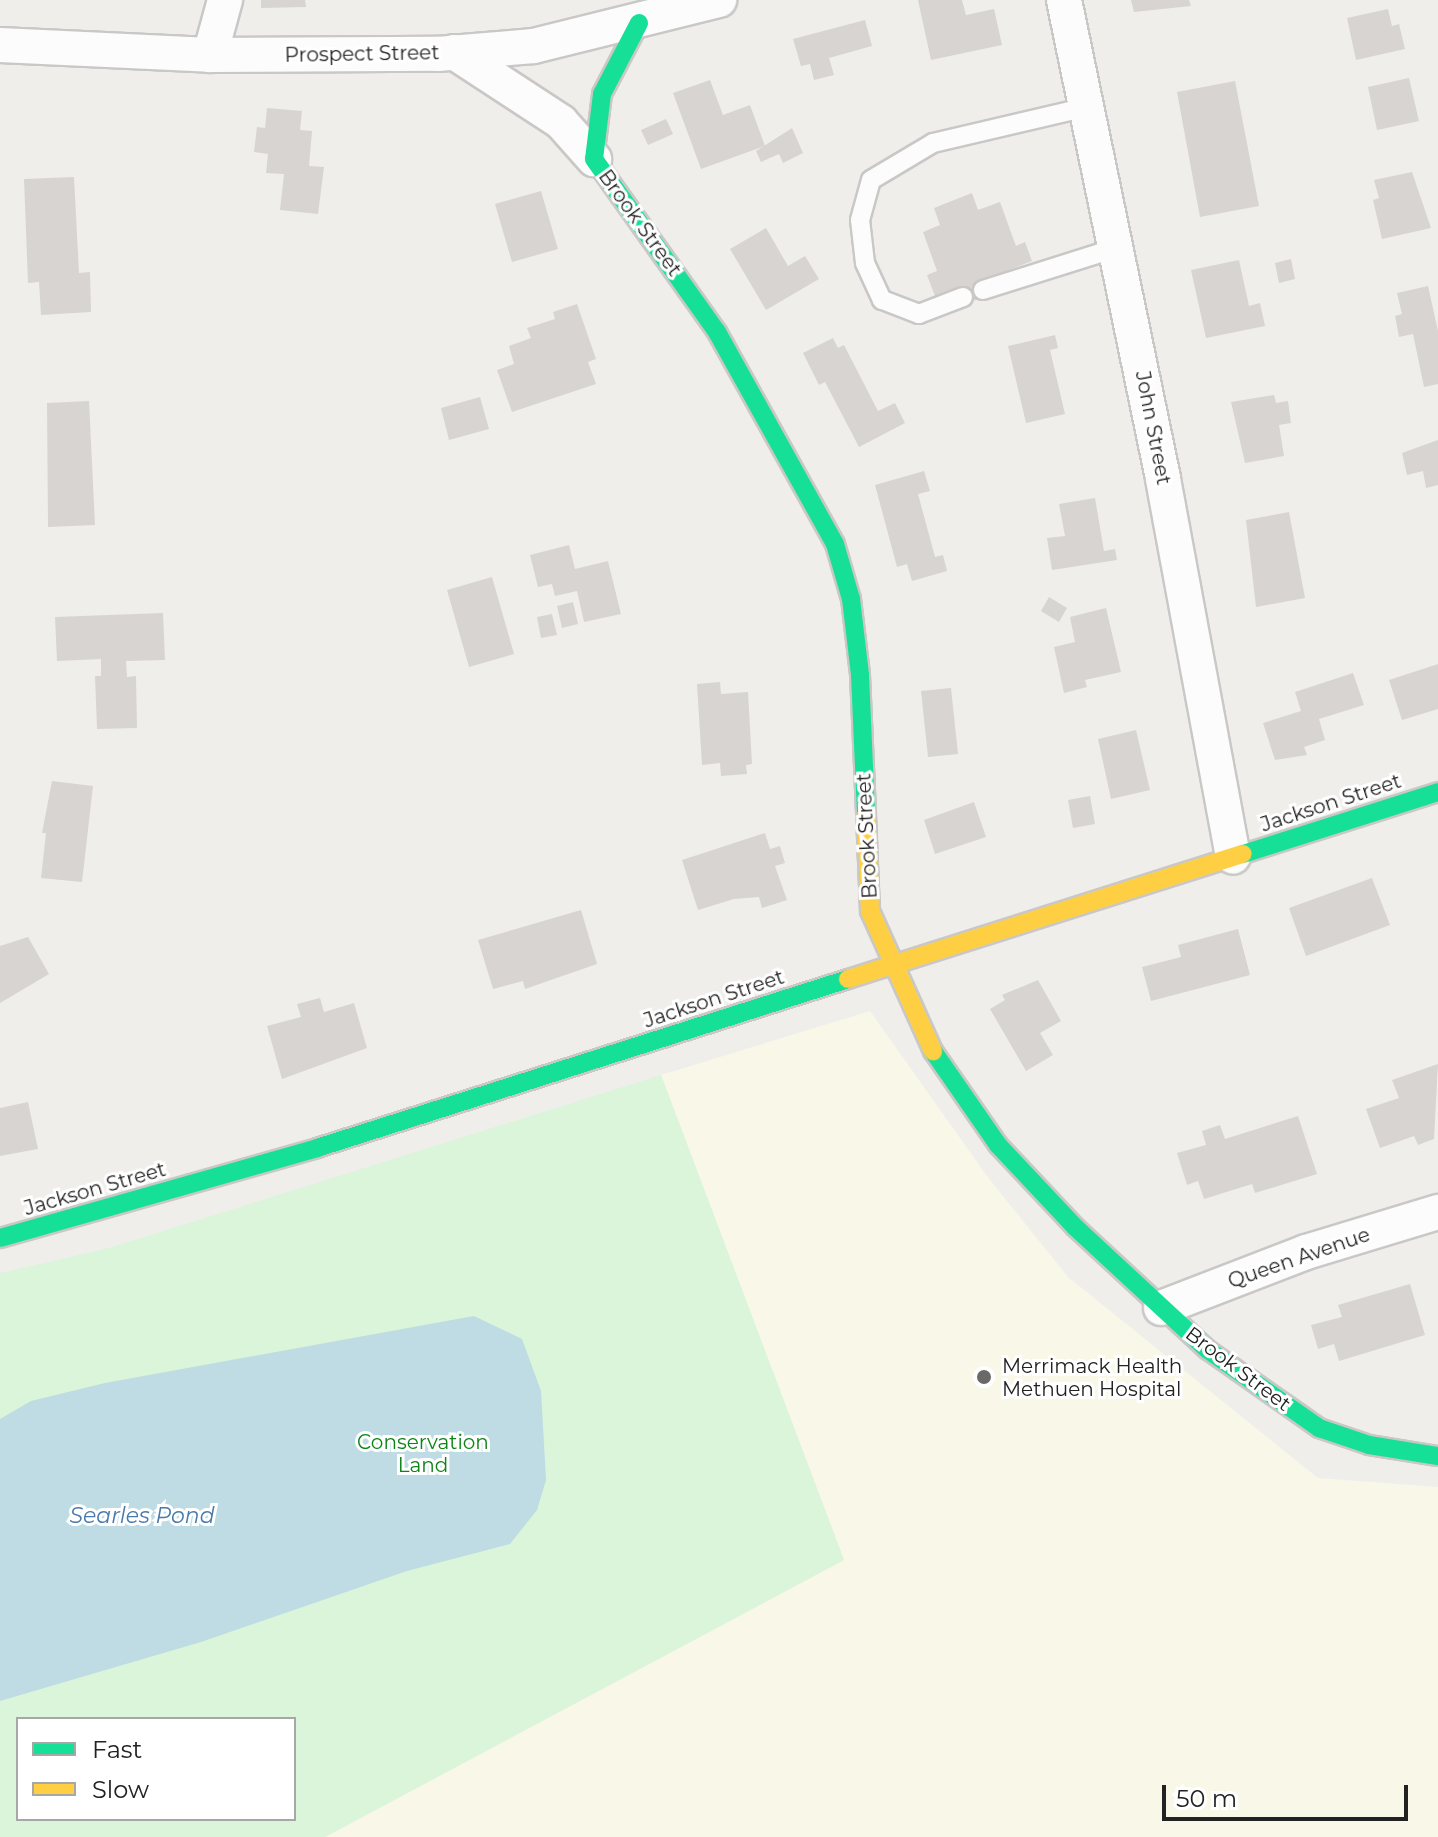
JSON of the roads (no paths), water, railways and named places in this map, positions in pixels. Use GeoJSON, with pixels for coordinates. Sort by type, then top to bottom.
{"type":"FeatureCollection","features":[{"type":"Feature","properties":{"kind":"street"},"geometry":{"type":"LineString","coordinates":[[210,55],[225,0]]}},
{"type":"Feature","properties":{"kind":"street","name":"Prospect Street"},"geometry":{"type":"LineString","coordinates":[[0,45],[210,55],[454,52],[534,46],[639,23],[719,0]]}},
{"type":"Feature","properties":{"kind":"street","name":"John Street"},"geometry":{"type":"LineString","coordinates":[[1064,0],[1116,248],[1233,857]]}},
{"type":"Feature","properties":{"kind":"street","name":"Brook Street"},"geometry":{"type":"LineString","coordinates":[[594,159],[602,94],[639,23]]}},
{"type":"Feature","properties":{"kind":"street","name":"Brook Street"},"geometry":{"type":"LineString","coordinates":[[454,52],[561,122],[594,159],[717,332],[835,544],[851,599],[860,675],[870,911],[898,964],[935,1056],[998,1145],[1161,1308],[1208,1350],[1319,1428],[1369,1445],[1438,1456]]}},
{"type":"Feature","properties":{"kind":"street","name":"Jackson Street"},"geometry":{"type":"LineString","coordinates":[[0,1238],[317,1148],[1438,792]]}},
{"type":"Feature","properties":{"kind":"street","name":"Queen Avenue"},"geometry":{"type":"LineString","coordinates":[[1161,1308],[1306,1252],[1438,1212]]}},
{"type":"Feature","properties":{"kind":"lane"},"geometry":{"type":"LineString","coordinates":[[963,297],[919,314],[882,300],[865,263],[860,220],[871,180],[933,143],[1086,107]]}},
{"type":"Feature","properties":{"kind":"lane"},"geometry":{"type":"LineString","coordinates":[[983,290],[1116,248]]}},
{"type":"Feature","properties":{"kind":"water","name":"Searles Pond"},"geometry":{"type":"Polygon","coordinates":[[[474,1316],[522,1339],[541,1391],[546,1480],[537,1510],[510,1544],[407,1571],[201,1642],[0,1701],[0,1419],[31,1401],[105,1383],[474,1316]]]}},
{"type":"Feature","properties":{"kind":"place","name":"Merrimack Health Methuen Hospital"},"geometry":{"type":"Point","coordinates":[984,1377]}},
{"type":"Feature","properties":{"kind":"park label","name":"Conservation Land"},"geometry":{"type":"Point","coordinates":[423,1454]}}]}
